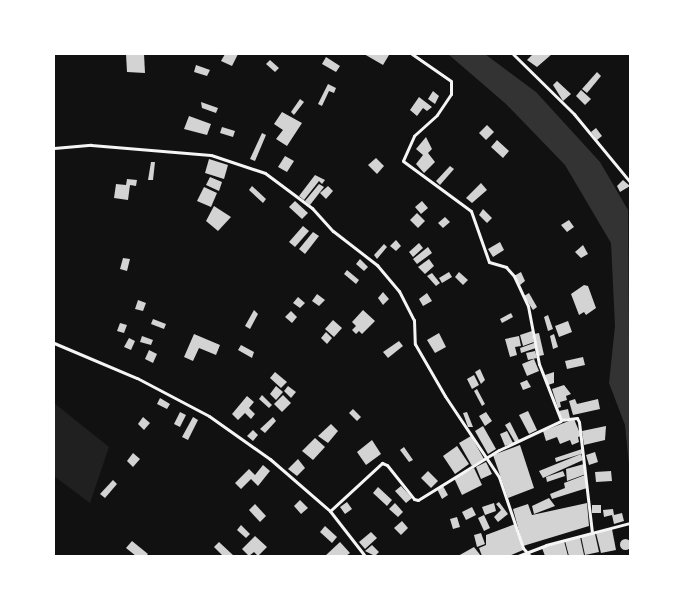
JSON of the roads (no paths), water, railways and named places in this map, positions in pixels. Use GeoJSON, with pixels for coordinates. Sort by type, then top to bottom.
{"type":"FeatureCollection","features":[{"type":"Feature","properties":{"kind":"street"},"geometry":{"type":"LineString","coordinates":[[412,54],[451,81],[450,94],[437,115],[414,136],[403,161],[471,211],[489,262],[506,267],[514,276],[528,306],[539,364],[561,421]]}},
{"type":"Feature","properties":{"kind":"street"},"geometry":{"type":"LineString","coordinates":[[513,54],[574,114],[630,182]]}},
{"type":"Feature","properties":{"kind":"street"},"geometry":{"type":"LineString","coordinates":[[54,148],[91,145],[211,155],[265,173],[312,208],[333,231],[385,273],[414,320],[415,344],[445,396],[500,477],[523,548],[529,554]]}},
{"type":"Feature","properties":{"kind":"street"},"geometry":{"type":"LineString","coordinates":[[54,343],[137,378],[209,416],[270,459],[330,511],[365,556]]}},
{"type":"Feature","properties":{"kind":"street"},"geometry":{"type":"LineString","coordinates":[[330,511],[382,463],[387,465],[414,499],[418,500],[487,458],[561,421],[576,418],[579,422],[592,533]]}},
{"type":"Feature","properties":{"kind":"street"},"geometry":{"type":"LineString","coordinates":[[518,556],[630,523]]}}]}
